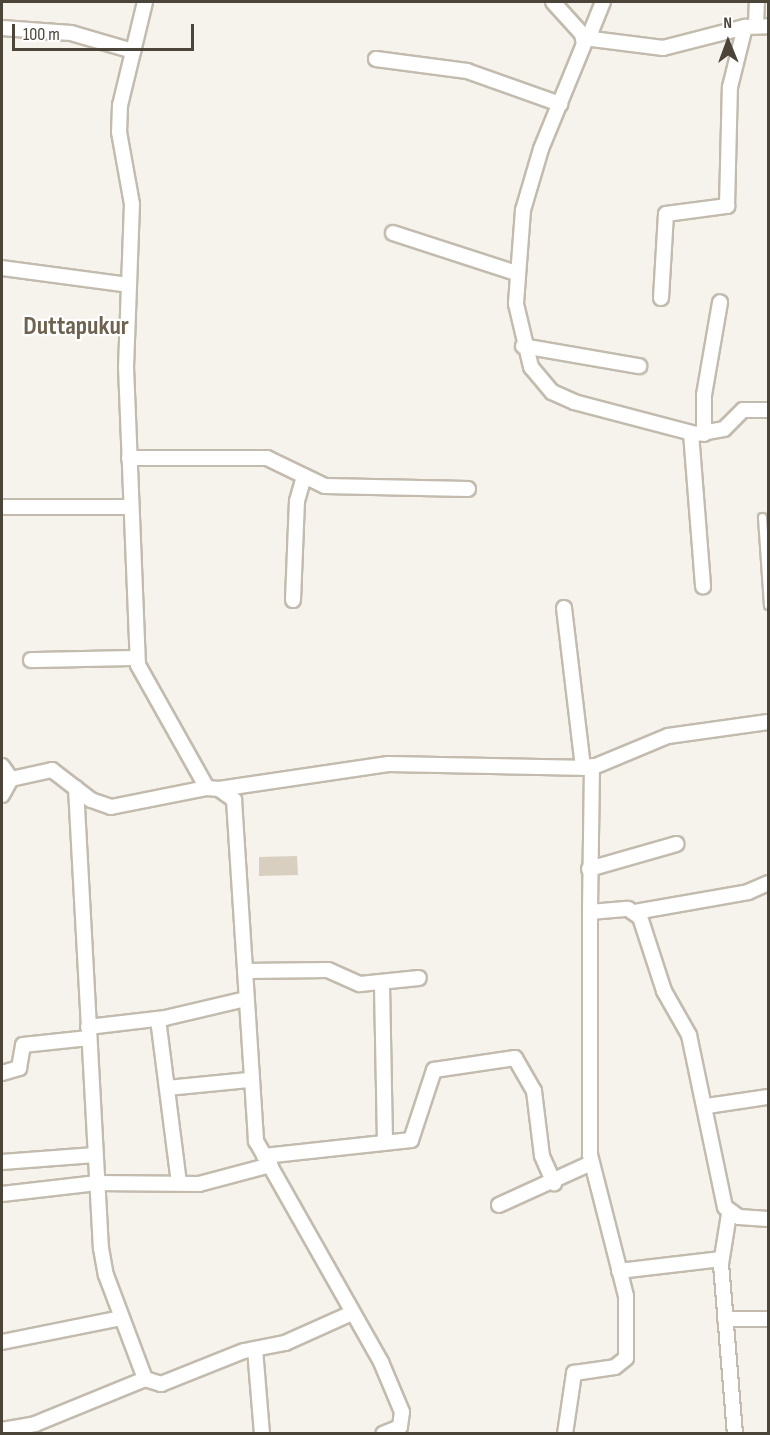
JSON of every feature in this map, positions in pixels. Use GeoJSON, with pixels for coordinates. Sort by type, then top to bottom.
{"type":"FeatureCollection","features":[{"type":"Feature","properties":{"kind":"street"},"geometry":{"type":"LineString","coordinates":[[146,2],[120,105],[132,204],[129,285],[129,458],[137,658],[213,789],[234,800],[238,814],[249,1080],[256,1141],[389,1382],[402,1412],[400,1430],[383,1434]]}},
{"type":"Feature","properties":{"kind":"street"},"geometry":{"type":"LineString","coordinates":[[553,2],[586,38],[663,48],[756,26]]}},
{"type":"Feature","properties":{"kind":"street"},"geometry":{"type":"LineString","coordinates":[[603,2],[586,38],[526,197],[516,273],[523,346],[531,367],[552,392],[698,433],[724,429],[743,410],[768,410]]}},
{"type":"Feature","properties":{"kind":"street"},"geometry":{"type":"LineString","coordinates":[[661,298],[666,214],[727,206],[730,87],[756,26],[757,2]]}},
{"type":"Feature","properties":{"kind":"street"},"geometry":{"type":"LineString","coordinates":[[2,28],[82,35],[133,51]]}},
{"type":"Feature","properties":{"kind":"street"},"geometry":{"type":"LineString","coordinates":[[376,59],[467,71],[560,104]]}},
{"type":"Feature","properties":{"kind":"street"},"geometry":{"type":"LineString","coordinates":[[393,233],[516,273]]}},
{"type":"Feature","properties":{"kind":"street"},"geometry":{"type":"LineString","coordinates":[[2,268],[129,285]]}},
{"type":"Feature","properties":{"kind":"street"},"geometry":{"type":"LineString","coordinates":[[703,587],[698,433],[720,302]]}},
{"type":"Feature","properties":{"kind":"street"},"geometry":{"type":"LineString","coordinates":[[523,346],[639,366]]}},
{"type":"Feature","properties":{"kind":"street"},"geometry":{"type":"LineString","coordinates":[[129,458],[267,458],[336,488],[468,489]]}},
{"type":"Feature","properties":{"kind":"street"},"geometry":{"type":"LineString","coordinates":[[293,600],[297,501],[304,476]]}},
{"type":"Feature","properties":{"kind":"street"},"geometry":{"type":"LineString","coordinates":[[2,507],[130,507]]}},
{"type":"Feature","properties":{"kind":"street"},"geometry":{"type":"LineString","coordinates":[[564,608],[587,767],[591,1163],[628,1310],[626,1358],[615,1367],[574,1373],[565,1434]]}},
{"type":"Feature","properties":{"kind":"street"},"geometry":{"type":"LineString","coordinates":[[31,660],[137,658]]}},
{"type":"Feature","properties":{"kind":"street"},"geometry":{"type":"LineString","coordinates":[[2,795],[11,779],[52,770],[99,803],[125,808],[213,789],[388,764],[587,767],[668,736],[768,722]]}},
{"type":"Feature","properties":{"kind":"street"},"geometry":{"type":"LineString","coordinates":[[2,766],[11,779]]}},
{"type":"Feature","properties":{"kind":"street"},"geometry":{"type":"LineString","coordinates":[[76,788],[95,1155],[106,1275],[145,1379]]}},
{"type":"Feature","properties":{"kind":"street"},"geometry":{"type":"LineString","coordinates":[[589,869],[676,844]]}},
{"type":"Feature","properties":{"kind":"street"},"geometry":{"type":"LineString","coordinates":[[590,912],[635,912],[748,892],[768,883]]}},
{"type":"Feature","properties":{"kind":"street"},"geometry":{"type":"LineString","coordinates":[[635,912],[664,991],[689,1035],[729,1214],[721,1259],[735,1434]]}},
{"type":"Feature","properties":{"kind":"street"},"geometry":{"type":"LineString","coordinates":[[245,971],[328,970],[353,983],[382,985],[419,978]]}},
{"type":"Feature","properties":{"kind":"street"},"geometry":{"type":"LineString","coordinates":[[382,985],[385,1139]]}},
{"type":"Feature","properties":{"kind":"street"},"geometry":{"type":"LineString","coordinates":[[2,1073],[19,1068],[23,1045],[158,1019],[246,999]]}},
{"type":"Feature","properties":{"kind":"street"},"geometry":{"type":"LineString","coordinates":[[158,1019],[179,1183]]}},
{"type":"Feature","properties":{"kind":"street"},"geometry":{"type":"LineString","coordinates":[[2,1194],[97,1183],[210,1182],[268,1161],[385,1139],[415,1138],[429,1075],[439,1065],[515,1058],[534,1091],[542,1156],[554,1183]]}},
{"type":"Feature","properties":{"kind":"street"},"geometry":{"type":"LineString","coordinates":[[166,1088],[249,1080]]}},
{"type":"Feature","properties":{"kind":"street"},"geometry":{"type":"LineString","coordinates":[[706,1106],[768,1097]]}},
{"type":"Feature","properties":{"kind":"street"},"geometry":{"type":"LineString","coordinates":[[2,1161],[95,1155]]}},
{"type":"Feature","properties":{"kind":"street"},"geometry":{"type":"LineString","coordinates":[[499,1205],[554,1183],[591,1163]]}},
{"type":"Feature","properties":{"kind":"street"},"geometry":{"type":"LineString","coordinates":[[729,1214],[768,1219]]}},
{"type":"Feature","properties":{"kind":"street"},"geometry":{"type":"LineString","coordinates":[[619,1271],[721,1259]]}},
{"type":"Feature","properties":{"kind":"street"},"geometry":{"type":"LineString","coordinates":[[2,1430],[35,1424],[145,1379],[161,1384],[255,1349],[285,1343],[352,1313]]}},
{"type":"Feature","properties":{"kind":"street"},"geometry":{"type":"LineString","coordinates":[[2,1342],[121,1318]]}},
{"type":"Feature","properties":{"kind":"street"},"geometry":{"type":"LineString","coordinates":[[725,1319],[768,1319]]}},
{"type":"Feature","properties":{"kind":"street"},"geometry":{"type":"LineString","coordinates":[[255,1349],[262,1434]]}},
{"type":"Feature","properties":{"kind":"lane"},"geometry":{"type":"LineString","coordinates":[[762,517],[768,605]]}},
{"type":"Feature","properties":{"kind":"building"},"geometry":{"type":"Polygon","coordinates":[[[297,856],[298,875],[259,876],[259,857],[297,856]]]}},
{"type":"Feature","properties":{"kind":"district","name":"Duttapukur"},"geometry":{"type":"Point","coordinates":[76,327]}}]}
